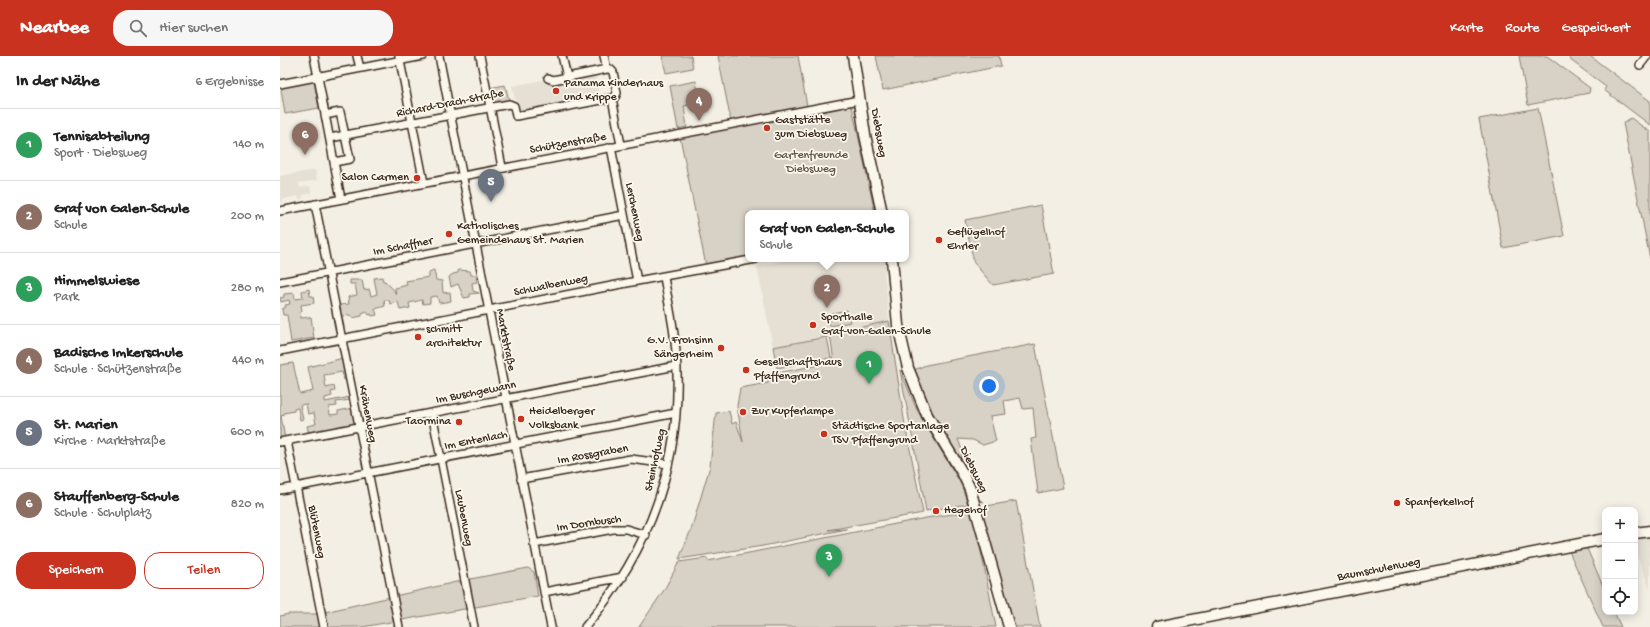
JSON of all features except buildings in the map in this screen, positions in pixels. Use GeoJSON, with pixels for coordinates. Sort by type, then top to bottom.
{"type":"FeatureCollection","features":[{"type":"Feature","properties":{"kind":"main road","name":"Diebsweg"},"geometry":{"type":"LineString","coordinates":[[853,56],[866,142],[881,210]]}},
{"type":"Feature","properties":{"kind":"main road","name":"Diebsweg"},"geometry":{"type":"LineString","coordinates":[[892,262],[898,325],[907,366],[927,416],[970,488],[1009,627]]}},
{"type":"Feature","properties":{"kind":"main road"},"geometry":{"type":"LineString","coordinates":[[1638,532],[1650,530]]}},
{"type":"Feature","properties":{"kind":"main road","name":"Baumschulenweg"},"geometry":{"type":"LineString","coordinates":[[1157,627],[1602,540]]}},
{"type":"Feature","properties":{"kind":"street"},"geometry":{"type":"LineString","coordinates":[[314,56],[341,199]]}},
{"type":"Feature","properties":{"kind":"street"},"geometry":{"type":"LineString","coordinates":[[357,56],[360,68]]}},
{"type":"Feature","properties":{"kind":"street"},"geometry":{"type":"LineString","coordinates":[[280,84],[360,68],[399,58],[423,56]]}},
{"type":"Feature","properties":{"kind":"street","name":"Marktstraße"},"geometry":{"type":"LineString","coordinates":[[439,56],[505,399],[551,627]]}},
{"type":"Feature","properties":{"kind":"street"},"geometry":{"type":"LineString","coordinates":[[480,56],[502,167]]}},
{"type":"Feature","properties":{"kind":"street"},"geometry":{"type":"LineString","coordinates":[[562,56],[567,77]]}},
{"type":"Feature","properties":{"kind":"street"},"geometry":{"type":"LineString","coordinates":[[604,56],[607,69]]}},
{"type":"Feature","properties":{"kind":"street"},"geometry":{"type":"LineString","coordinates":[[1640,65],[1647,56]]}},
{"type":"Feature","properties":{"kind":"street"},"geometry":{"type":"LineString","coordinates":[[399,58],[424,183]]}},
{"type":"Feature","properties":{"kind":"street"},"geometry":{"type":"LineString","coordinates":[[548,78],[553,80],[610,69],[613,72],[618,93],[612,98],[621,145]]}},
{"type":"Feature","properties":{"kind":"street","name":"Richard-Drach-Straße"},"geometry":{"type":"LineString","coordinates":[[330,138],[490,107],[512,104],[514,106],[516,116],[612,98]]}},
{"type":"Feature","properties":{"kind":"street","name":"Schützenstraße"},"geometry":{"type":"LineString","coordinates":[[280,211],[502,167],[859,100]]}},
{"type":"Feature","properties":{"kind":"street"},"geometry":{"type":"LineString","coordinates":[[325,115],[340,112],[350,159],[334,162]]}},
{"type":"Feature","properties":{"kind":"street","name":"Lerchenweg"},"geometry":{"type":"LineString","coordinates":[[611,147],[637,281]]}},
{"type":"Feature","properties":{"kind":"street","name":"Krähenweg"},"geometry":{"type":"LineString","coordinates":[[315,204],[358,427],[399,627]]}},
{"type":"Feature","properties":{"kind":"street","name":"Im Schaffner"},"geometry":{"type":"LineString","coordinates":[[280,282],[624,215]]}},
{"type":"Feature","properties":{"kind":"street","name":"Schwalbenweg"},"geometry":{"type":"LineString","coordinates":[[280,351],[745,261]]}},
{"type":"Feature","properties":{"kind":"street","name":"Steinhofweg"},"geometry":{"type":"LineString","coordinates":[[585,627],[602,607],[623,577],[646,535],[661,493],[668,464],[676,413],[676,366],[675,334],[664,277]]}},
{"type":"Feature","properties":{"kind":"street","name":"Im Buschgewann"},"geometry":{"type":"LineString","coordinates":[[284,442],[676,366]]}},
{"type":"Feature","properties":{"kind":"street","name":"Laubenweg"},"geometry":{"type":"LineString","coordinates":[[432,413],[474,627]]}},
{"type":"Feature","properties":{"kind":"street","name":"Im Entenlach"},"geometry":{"type":"LineString","coordinates":[[280,490],[676,413]]}},
{"type":"Feature","properties":{"kind":"street","name":"Blütenweg"},"geometry":{"type":"LineString","coordinates":[[284,442],[296,487],[324,627]]}},
{"type":"Feature","properties":{"kind":"street","name":"Im Rossgraben"},"geometry":{"type":"LineString","coordinates":[[521,479],[631,459],[668,464]]}},
{"type":"Feature","properties":{"kind":"street","name":"Im Dornbusch"},"geometry":{"type":"LineString","coordinates":[[534,544],[613,529],[626,529],[646,535]]}},
{"type":"Feature","properties":{"kind":"street"},"geometry":{"type":"LineString","coordinates":[[544,592],[623,577]]}},
{"type":"Feature","properties":{"kind":"shaded area","name":"Panama Kinderhaus und Krippe"},"geometry":{"type":"Polygon","coordinates":[[[595,75],[599,96],[525,111],[519,109],[512,86],[548,79],[550,83],[595,75]]]}},
{"type":"Feature","properties":{"kind":"shaded area"},"geometry":{"type":"Polygon","coordinates":[[[315,170],[317,180],[299,183],[300,188],[310,186],[311,193],[303,195],[303,198],[299,199],[298,196],[283,199],[283,201],[280,202],[280,176],[315,170]]]}},
{"type":"Feature","properties":{"kind":"shaded area"},"geometry":{"type":"Polygon","coordinates":[[[778,262],[885,262],[886,271],[884,272],[889,321],[830,334],[827,337],[773,347],[757,266],[778,262]]]}},
{"type":"Feature","properties":{"kind":"shaded area"},"geometry":{"type":"Polygon","coordinates":[[[1650,532],[1650,590],[1638,558],[1638,534],[1650,532]]]}},
{"type":"Feature","properties":{"kind":"green space"},"geometry":{"type":"Polygon","coordinates":[[[662,56],[691,56],[693,68],[666,73],[662,56]]]}},
{"type":"Feature","properties":{"kind":"green space"},"geometry":{"type":"Polygon","coordinates":[[[718,56],[798,56],[807,106],[731,122],[718,56]]]}},
{"type":"Feature","properties":{"kind":"green space"},"geometry":{"type":"Polygon","coordinates":[[[876,56],[999,56],[1001,66],[883,90],[876,56]]]}},
{"type":"Feature","properties":{"kind":"green space"},"geometry":{"type":"Polygon","coordinates":[[[1519,56],[1547,56],[1590,88],[1589,93],[1528,105],[1519,56]]]}},
{"type":"Feature","properties":{"kind":"green space"},"geometry":{"type":"Polygon","coordinates":[[[1571,56],[1590,56],[1650,101],[1650,125],[1604,90],[1606,87],[1569,59],[1571,56]]]}},
{"type":"Feature","properties":{"kind":"green space"},"geometry":{"type":"Polygon","coordinates":[[[311,81],[314,82],[319,108],[285,114],[281,90],[284,87],[311,81]]]}},
{"type":"Feature","properties":{"kind":"green space"},"geometry":{"type":"Polygon","coordinates":[[[696,81],[700,103],[684,106],[687,127],[678,129],[670,86],[696,81]]]}},
{"type":"Feature","properties":{"kind":"green space"},"geometry":{"type":"Polygon","coordinates":[[[505,85],[509,100],[493,104],[489,88],[505,85]]]}},
{"type":"Feature","properties":{"kind":"green space","name":"Gartenfreunde Diebsweg"},"geometry":{"type":"Polygon","coordinates":[[[846,104],[852,107],[874,210],[745,210],[745,258],[706,266],[680,137],[846,104]]]}},
{"type":"Feature","properties":{"kind":"green space"},"geometry":{"type":"Polygon","coordinates":[[[1538,108],[1564,236],[1503,248],[1479,119],[1538,108]]]}},
{"type":"Feature","properties":{"kind":"green space"},"geometry":{"type":"Polygon","coordinates":[[[1631,118],[1650,132],[1650,259],[1623,123],[1631,118]]]}},
{"type":"Feature","properties":{"kind":"green space"},"geometry":{"type":"Polygon","coordinates":[[[1041,205],[1054,274],[993,285],[974,263],[965,220],[1041,205]]]}},
{"type":"Feature","properties":{"kind":"green space"},"geometry":{"type":"Polygon","coordinates":[[[434,270],[436,280],[442,281],[443,293],[450,292],[451,301],[439,303],[437,296],[430,297],[430,303],[423,304],[422,300],[409,303],[410,308],[400,310],[398,302],[390,304],[389,300],[384,300],[385,306],[375,309],[377,315],[369,315],[367,311],[362,313],[362,316],[352,318],[350,315],[341,316],[339,305],[349,304],[348,297],[357,295],[355,284],[350,284],[350,280],[362,280],[364,290],[369,289],[371,296],[377,294],[374,278],[382,277],[383,281],[391,287],[396,295],[395,288],[407,285],[406,281],[429,277],[429,272],[434,270]]]}},
{"type":"Feature","properties":{"kind":"green space"},"geometry":{"type":"Polygon","coordinates":[[[459,270],[470,271],[471,275],[476,275],[477,282],[472,283],[473,291],[479,293],[470,294],[470,297],[464,298],[458,284],[451,287],[449,277],[458,273],[459,270]]]}},
{"type":"Feature","properties":{"kind":"green space"},"geometry":{"type":"Polygon","coordinates":[[[309,289],[310,296],[313,296],[314,303],[301,305],[302,311],[300,312],[301,318],[311,317],[314,338],[291,342],[287,315],[283,315],[282,309],[286,307],[285,305],[290,304],[289,300],[281,302],[280,298],[284,297],[284,294],[294,293],[295,299],[303,298],[302,291],[309,289]]]}},
{"type":"Feature","properties":{"kind":"green space"},"geometry":{"type":"Polygon","coordinates":[[[847,310],[850,322],[830,326],[828,314],[847,310]]]}},
{"type":"Feature","properties":{"kind":"green space","name":"Städtische Sportanlage TSV Pfaffengrund"},"geometry":{"type":"Polygon","coordinates":[[[889,321],[905,425],[923,513],[828,530],[847,529],[763,546],[679,559],[692,527],[710,466],[716,413],[729,411],[732,424],[736,422],[743,442],[737,406],[740,388],[768,383],[767,375],[834,362],[830,334],[889,321]]]}},
{"type":"Feature","properties":{"kind":"green space"},"geometry":{"type":"Polygon","coordinates":[[[827,337],[831,358],[777,368],[773,347],[827,337]]]}},
{"type":"Feature","properties":{"kind":"green space"},"geometry":{"type":"Polygon","coordinates":[[[1035,344],[1063,488],[1038,493],[1031,439],[1036,438],[1033,408],[1023,409],[1020,398],[1004,401],[1006,414],[990,416],[996,441],[983,445],[973,440],[958,439],[962,450],[961,460],[971,478],[979,500],[984,502],[977,500],[928,409],[914,370],[926,365],[1035,344]]]}},
{"type":"Feature","properties":{"kind":"green space"},"geometry":{"type":"Polygon","coordinates":[[[343,358],[347,380],[344,380],[342,372],[324,375],[326,388],[334,386],[335,391],[331,392],[332,396],[325,398],[325,402],[350,397],[350,400],[336,402],[337,406],[329,407],[330,415],[338,414],[338,411],[353,408],[356,424],[309,434],[307,426],[316,424],[314,413],[308,414],[306,404],[300,405],[303,419],[300,420],[298,408],[294,409],[294,411],[284,413],[284,415],[281,416],[285,439],[280,440],[280,365],[293,363],[300,394],[313,391],[308,367],[343,358]]]}},
{"type":"Feature","properties":{"kind":"green space"},"geometry":{"type":"Polygon","coordinates":[[[900,370],[917,410],[961,484],[968,504],[926,511],[900,370]]]}},
{"type":"Feature","properties":{"kind":"green space"},"geometry":{"type":"Polygon","coordinates":[[[1016,501],[1040,627],[1013,627],[981,511],[986,506],[1016,501]]]}},
{"type":"Feature","properties":{"kind":"green space"},"geometry":{"type":"Polygon","coordinates":[[[972,511],[996,627],[639,627],[664,590],[679,562],[707,558],[708,561],[926,518],[972,511]]]}},
{"type":"Feature","properties":{"kind":"green space"},"geometry":{"type":"Polygon","coordinates":[[[1586,546],[1602,584],[1602,615],[1615,615],[1621,627],[1603,627],[1568,549],[1586,546]]]}},
{"type":"Feature","properties":{"kind":"green space"},"geometry":{"type":"Polygon","coordinates":[[[528,568],[534,572],[538,596],[362,627],[280,627],[280,616],[289,614],[316,614],[465,580],[528,568]]]}},
{"type":"Feature","properties":{"kind":"place","name":"Panama Kinderhaus und Krippe"},"geometry":{"type":"Point","coordinates":[556,91]}},
{"type":"Feature","properties":{"kind":"place","name":"Badische Imkerschule"},"geometry":{"type":"Point","coordinates":[699,121]}},
{"type":"Feature","properties":{"kind":"place","name":"Gaststätte zum Diebsweg"},"geometry":{"type":"Point","coordinates":[767,128]}},
{"type":"Feature","properties":{"kind":"place","name":"Stauffenberg-Schule"},"geometry":{"type":"Point","coordinates":[305,155]}},
{"type":"Feature","properties":{"kind":"place","name":"Salon Carmen"},"geometry":{"type":"Point","coordinates":[417,178]}},
{"type":"Feature","properties":{"kind":"place","name":"St. Marien"},"geometry":{"type":"Point","coordinates":[491,202]}},
{"type":"Feature","properties":{"kind":"place","name":"Katholisches Gemeindehaus St. Marien"},"geometry":{"type":"Point","coordinates":[449,234]}},
{"type":"Feature","properties":{"kind":"place","name":"Geflügelhof Ehrler"},"geometry":{"type":"Point","coordinates":[939,240]}},
{"type":"Feature","properties":{"kind":"place","name":"Graf von Galen-Schule"},"geometry":{"type":"Point","coordinates":[827,308]}},
{"type":"Feature","properties":{"kind":"place","name":"Sporthalle Graf-von-Galen-Schule"},"geometry":{"type":"Point","coordinates":[813,325]}},
{"type":"Feature","properties":{"kind":"place","name":"schmitt architektur"},"geometry":{"type":"Point","coordinates":[418,337]}},
{"type":"Feature","properties":{"kind":"place","name":"G.V. Frohsinn Sängerheim"},"geometry":{"type":"Point","coordinates":[721,348]}},
{"type":"Feature","properties":{"kind":"place","name":"Gesellschaftshaus Pfaffengrund"},"geometry":{"type":"Point","coordinates":[746,370]}},
{"type":"Feature","properties":{"kind":"place","name":"Tennisabteilung"},"geometry":{"type":"Point","coordinates":[869,384]}},
{"type":"Feature","properties":{"kind":"place","name":"Zur Kupferlampe"},"geometry":{"type":"Point","coordinates":[743,412]}},
{"type":"Feature","properties":{"kind":"place","name":"Heidelberger Volksbank"},"geometry":{"type":"Point","coordinates":[521,419]}},
{"type":"Feature","properties":{"kind":"place","name":"Taormina"},"geometry":{"type":"Point","coordinates":[459,422]}},
{"type":"Feature","properties":{"kind":"place","name":"Städtische Sportanlage TSV Pfaffengrund"},"geometry":{"type":"Point","coordinates":[824,434]}},
{"type":"Feature","properties":{"kind":"place","name":"Spanferkelhof"},"geometry":{"type":"Point","coordinates":[1397,503]}},
{"type":"Feature","properties":{"kind":"place","name":"Hegehof"},"geometry":{"type":"Point","coordinates":[936,511]}},
{"type":"Feature","properties":{"kind":"place","name":"Himmelswiese"},"geometry":{"type":"Point","coordinates":[829,577]}}]}
